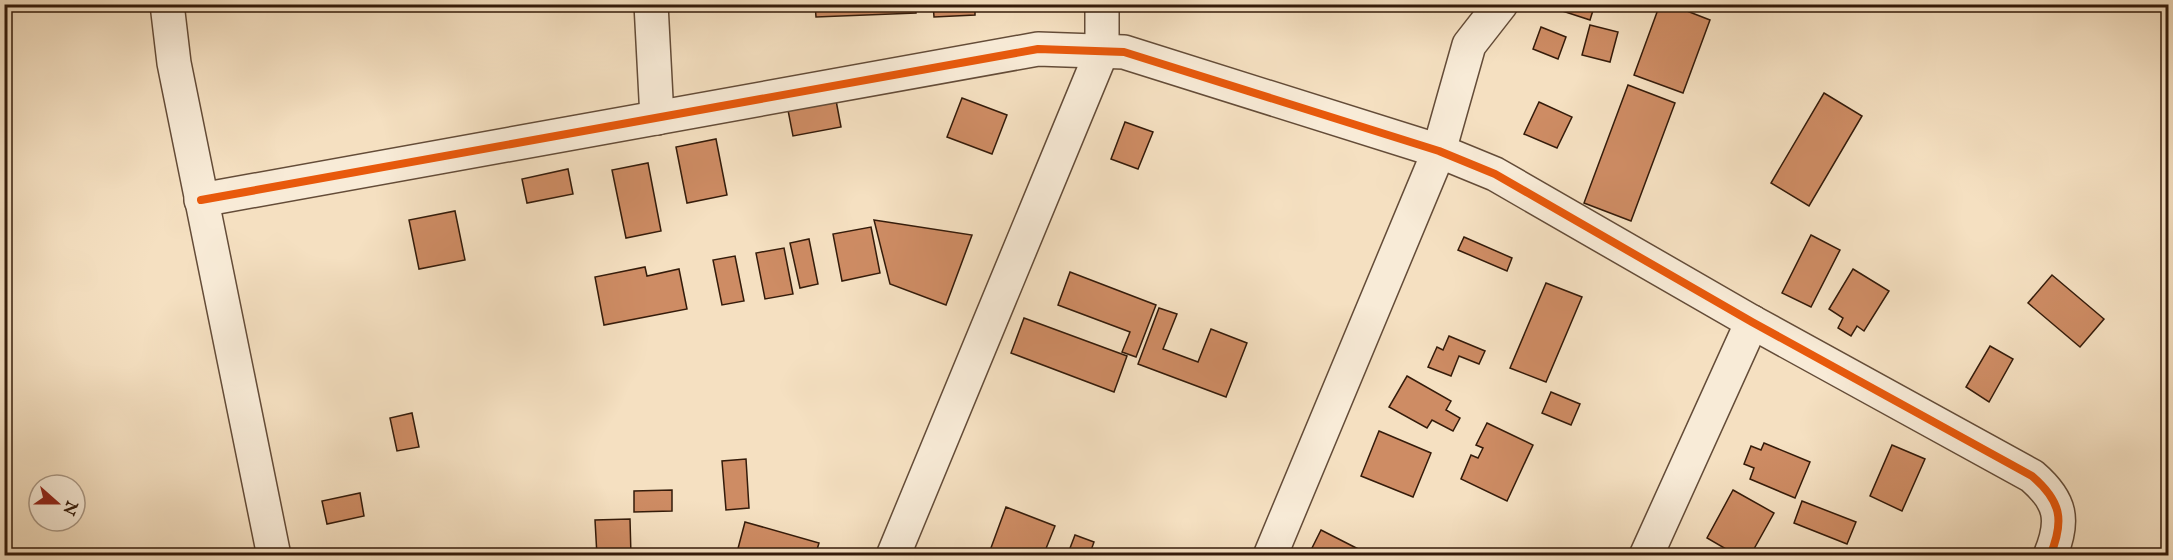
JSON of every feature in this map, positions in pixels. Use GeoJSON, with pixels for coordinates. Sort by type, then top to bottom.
{"type":"FeatureCollection","features":[{"type":"Feature","properties":{"kind":"street"},"geometry":{"type":"LineString","coordinates":[[167,4],[174,63],[274,555]]}},
{"type":"Feature","properties":{"kind":"street"},"geometry":{"type":"LineString","coordinates":[[651,4],[657,118]]}},
{"type":"Feature","properties":{"kind":"street"},"geometry":{"type":"LineString","coordinates":[[893,555],[1102,51],[1102,4]]}},
{"type":"Feature","properties":{"kind":"street"},"geometry":{"type":"LineString","coordinates":[[1270,555],[1439,151],[1469,45],[1501,4]]}},
{"type":"Feature","properties":{"kind":"street"},"geometry":{"type":"LineString","coordinates":[[201,200],[1038,49],[1124,52],[1439,151],[1495,174],[1752,322],[2032,476],[2049,490],[2058,508],[2060,531],[2050,555]]}},
{"type":"Feature","properties":{"kind":"street"},"geometry":{"type":"LineString","coordinates":[[1646,555],[1752,322]]}},
{"type":"Feature","properties":{"kind":"building"},"geometry":{"type":"Polygon","coordinates":[[[815,4],[916,4],[916,13],[816,17],[815,4]]]}},
{"type":"Feature","properties":{"kind":"building"},"geometry":{"type":"Polygon","coordinates":[[[933,4],[975,4],[975,15],[934,17],[933,4]]]}},
{"type":"Feature","properties":{"kind":"building"},"geometry":{"type":"Polygon","coordinates":[[[1541,4],[1595,4],[1590,20],[1541,4]]]}},
{"type":"Feature","properties":{"kind":"building"},"geometry":{"type":"Polygon","coordinates":[[[1660,4],[1669,4],[1710,20],[1683,93],[1634,75],[1660,4]]]}},
{"type":"Feature","properties":{"kind":"building"},"geometry":{"type":"Polygon","coordinates":[[[1590,25],[1618,32],[1610,62],[1582,55],[1590,25]]]}},
{"type":"Feature","properties":{"kind":"building"},"geometry":{"type":"Polygon","coordinates":[[[1541,27],[1566,37],[1558,59],[1533,49],[1541,27]]]}},
{"type":"Feature","properties":{"kind":"building"},"geometry":{"type":"Polygon","coordinates":[[[1628,85],[1675,103],[1631,221],[1584,203],[1628,85]]]}},
{"type":"Feature","properties":{"kind":"building"},"geometry":{"type":"Polygon","coordinates":[[[1824,93],[1862,116],[1809,206],[1771,183],[1824,93]]]}},
{"type":"Feature","properties":{"kind":"building"},"geometry":{"type":"Polygon","coordinates":[[[835,95],[841,127],[793,136],[787,105],[835,95]]]}},
{"type":"Feature","properties":{"kind":"building"},"geometry":{"type":"Polygon","coordinates":[[[962,98],[1007,115],[992,154],[947,137],[962,98]]]}},
{"type":"Feature","properties":{"kind":"building"},"geometry":{"type":"Polygon","coordinates":[[[1539,102],[1572,117],[1557,148],[1524,134],[1539,102]]]}},
{"type":"Feature","properties":{"kind":"building"},"geometry":{"type":"Polygon","coordinates":[[[1125,122],[1153,132],[1138,169],[1111,159],[1125,122]]]}},
{"type":"Feature","properties":{"kind":"building"},"geometry":{"type":"Polygon","coordinates":[[[716,139],[727,195],[687,203],[676,147],[716,139]]]}},
{"type":"Feature","properties":{"kind":"building"},"geometry":{"type":"Polygon","coordinates":[[[648,163],[661,231],[626,238],[612,170],[648,163]]]}},
{"type":"Feature","properties":{"kind":"building"},"geometry":{"type":"Polygon","coordinates":[[[568,169],[573,194],[527,203],[522,179],[568,169]]]}},
{"type":"Feature","properties":{"kind":"building"},"geometry":{"type":"Polygon","coordinates":[[[455,211],[465,260],[419,269],[409,220],[455,211]]]}},
{"type":"Feature","properties":{"kind":"building"},"geometry":{"type":"Polygon","coordinates":[[[874,220],[972,235],[946,305],[890,284],[874,220]]]}},
{"type":"Feature","properties":{"kind":"building"},"geometry":{"type":"Polygon","coordinates":[[[871,227],[880,273],[842,281],[833,234],[871,227]]]}},
{"type":"Feature","properties":{"kind":"building"},"geometry":{"type":"Polygon","coordinates":[[[1811,235],[1840,250],[1811,307],[1782,293],[1811,235]]]}},
{"type":"Feature","properties":{"kind":"building"},"geometry":{"type":"Polygon","coordinates":[[[1464,237],[1512,258],[1507,271],[1458,250],[1464,237]]]}},
{"type":"Feature","properties":{"kind":"building"},"geometry":{"type":"Polygon","coordinates":[[[809,239],[818,284],[800,288],[790,243],[809,239]]]}},
{"type":"Feature","properties":{"kind":"building"},"geometry":{"type":"Polygon","coordinates":[[[784,248],[793,294],[765,299],[756,253],[784,248]]]}},
{"type":"Feature","properties":{"kind":"building"},"geometry":{"type":"Polygon","coordinates":[[[735,256],[744,301],[722,305],[713,260],[735,256]]]}},
{"type":"Feature","properties":{"kind":"building"},"geometry":{"type":"Polygon","coordinates":[[[645,267],[647,276],[679,269],[687,309],[604,325],[595,277],[645,267]]]}},
{"type":"Feature","properties":{"kind":"building"},"geometry":{"type":"Polygon","coordinates":[[[1853,269],[1889,291],[1864,331],[1857,326],[1851,336],[1838,328],[1843,318],[1829,309],[1853,269]]]}},
{"type":"Feature","properties":{"kind":"building"},"geometry":{"type":"Polygon","coordinates":[[[1070,272],[1156,305],[1136,357],[1122,352],[1130,332],[1058,305],[1070,272]]]}},
{"type":"Feature","properties":{"kind":"building"},"geometry":{"type":"Polygon","coordinates":[[[2052,275],[2104,319],[2080,347],[2028,303],[2052,275]]]}},
{"type":"Feature","properties":{"kind":"building"},"geometry":{"type":"Polygon","coordinates":[[[1546,283],[1582,297],[1546,382],[1510,368],[1546,283]]]}},
{"type":"Feature","properties":{"kind":"building"},"geometry":{"type":"Polygon","coordinates":[[[1159,308],[1177,314],[1163,349],[1198,362],[1211,329],[1247,343],[1226,397],[1138,364],[1159,308]]]}},
{"type":"Feature","properties":{"kind":"building"},"geometry":{"type":"Polygon","coordinates":[[[1024,318],[1127,356],[1114,392],[1011,353],[1024,318]]]}},
{"type":"Feature","properties":{"kind":"building"},"geometry":{"type":"Polygon","coordinates":[[[1449,336],[1485,351],[1479,364],[1459,356],[1451,376],[1428,367],[1437,347],[1443,350],[1449,336]]]}},
{"type":"Feature","properties":{"kind":"building"},"geometry":{"type":"Polygon","coordinates":[[[1990,346],[2013,359],[1989,402],[1966,387],[1990,346]]]}},
{"type":"Feature","properties":{"kind":"building"},"geometry":{"type":"Polygon","coordinates":[[[1407,376],[1451,401],[1446,410],[1460,418],[1453,431],[1432,420],[1427,428],[1389,407],[1407,376]]]}},
{"type":"Feature","properties":{"kind":"building"},"geometry":{"type":"Polygon","coordinates":[[[1551,392],[1580,404],[1571,425],[1542,413],[1551,392]]]}},
{"type":"Feature","properties":{"kind":"building"},"geometry":{"type":"Polygon","coordinates":[[[412,413],[419,447],[397,451],[390,418],[412,413]]]}},
{"type":"Feature","properties":{"kind":"building"},"geometry":{"type":"Polygon","coordinates":[[[1487,423],[1533,445],[1507,501],[1461,479],[1471,455],[1478,458],[1483,448],[1476,445],[1487,423]]]}},
{"type":"Feature","properties":{"kind":"building"},"geometry":{"type":"Polygon","coordinates":[[[1379,431],[1431,453],[1413,497],[1361,476],[1379,431]]]}},
{"type":"Feature","properties":{"kind":"building"},"geometry":{"type":"Polygon","coordinates":[[[1764,443],[1810,462],[1795,498],[1750,479],[1754,468],[1744,464],[1751,446],[1761,450],[1764,443]]]}},
{"type":"Feature","properties":{"kind":"building"},"geometry":{"type":"Polygon","coordinates":[[[1892,445],[1925,459],[1902,511],[1870,496],[1892,445]]]}},
{"type":"Feature","properties":{"kind":"building"},"geometry":{"type":"Polygon","coordinates":[[[746,459],[749,508],[726,510],[722,461],[746,459]]]}},
{"type":"Feature","properties":{"kind":"building"},"geometry":{"type":"Polygon","coordinates":[[[672,490],[672,511],[634,512],[634,491],[672,490]]]}},
{"type":"Feature","properties":{"kind":"building"},"geometry":{"type":"Polygon","coordinates":[[[1733,490],[1774,513],[1750,556],[1738,556],[1707,538],[1733,490]]]}},
{"type":"Feature","properties":{"kind":"building"},"geometry":{"type":"Polygon","coordinates":[[[360,493],[364,516],[327,524],[322,501],[360,493]]]}},
{"type":"Feature","properties":{"kind":"building"},"geometry":{"type":"Polygon","coordinates":[[[1802,501],[1856,522],[1847,544],[1794,523],[1802,501]]]}},
{"type":"Feature","properties":{"kind":"building"},"geometry":{"type":"Polygon","coordinates":[[[1006,507],[1055,526],[1043,556],[988,556],[1006,507]]]}},
{"type":"Feature","properties":{"kind":"building"},"geometry":{"type":"Polygon","coordinates":[[[630,519],[631,556],[597,556],[595,520],[630,519]]]}},
{"type":"Feature","properties":{"kind":"building"},"geometry":{"type":"Polygon","coordinates":[[[745,522],[819,543],[815,556],[736,556],[745,522]]]}},
{"type":"Feature","properties":{"kind":"building"},"geometry":{"type":"Polygon","coordinates":[[[1321,530],[1372,556],[1308,556],[1321,530]]]}},
{"type":"Feature","properties":{"kind":"building"},"geometry":{"type":"Polygon","coordinates":[[[1075,535],[1094,542],[1089,556],[1067,556],[1075,535]]]}},
{"type":"Feature","properties":{"kind":"cycle path"},"geometry":{"type":"LineString","coordinates":[[201,200],[1038,49],[1124,52],[1439,151],[1495,174],[1752,322],[2032,476],[2049,494],[2058,512],[2058,532],[2050,556]]}}]}
